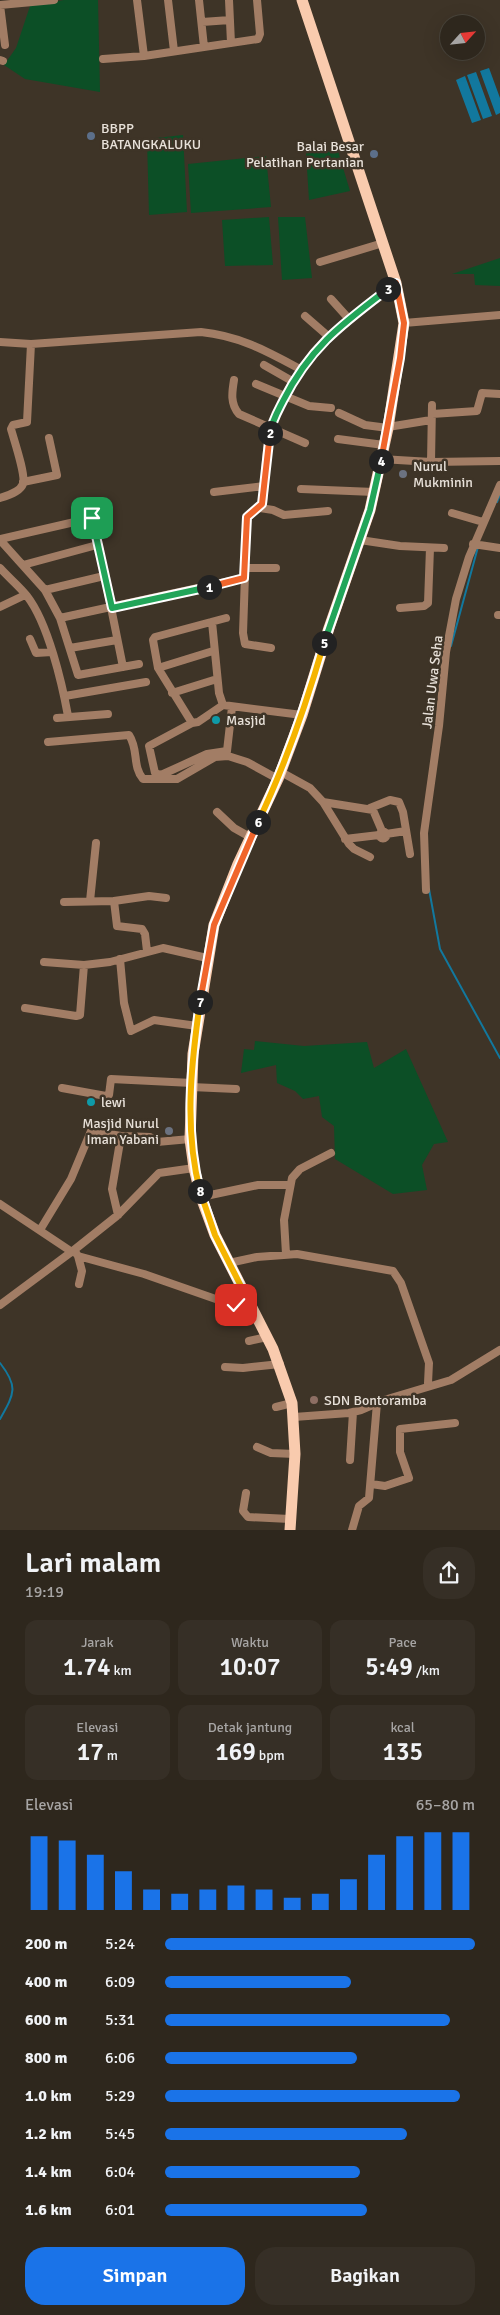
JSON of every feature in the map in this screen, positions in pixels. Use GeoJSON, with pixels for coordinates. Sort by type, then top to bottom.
{"type":"FeatureCollection","features":[{"type":"Feature","properties":{"kind":"main road"},"geometry":{"type":"LineString","coordinates":[[290,1524],[295,1454],[292,1403],[280,1364],[215,1235],[201,1196],[194,1168],[190,1139],[193,1054],[207,958],[214,925],[250,837],[280,776],[360,540],[374,492],[388,427],[404,323],[396,283],[302,0]]}},
{"type":"Feature","properties":{"kind":"street"},"geometry":{"type":"LineString","coordinates":[[5,45],[0,5],[54,0]]}},
{"type":"Feature","properties":{"kind":"street"},"geometry":{"type":"LineString","coordinates":[[137,0],[144,56]]}},
{"type":"Feature","properties":{"kind":"street"},"geometry":{"type":"LineString","coordinates":[[168,0],[174,51]]}},
{"type":"Feature","properties":{"kind":"street"},"geometry":{"type":"LineString","coordinates":[[199,0],[204,47]]}},
{"type":"Feature","properties":{"kind":"street"},"geometry":{"type":"LineString","coordinates":[[229,0],[231,43]]}},
{"type":"Feature","properties":{"kind":"street"},"geometry":{"type":"LineString","coordinates":[[102,59],[144,56],[259,38],[257,0]]}},
{"type":"Feature","properties":{"kind":"street"},"geometry":{"type":"LineString","coordinates":[[202,22],[230,20]]}},
{"type":"Feature","properties":{"kind":"street"},"geometry":{"type":"LineString","coordinates":[[320,262],[383,243]]}},
{"type":"Feature","properties":{"kind":"street"},"geometry":{"type":"LineString","coordinates":[[271,648],[253,647],[245,644],[243,640],[247,517],[260,508],[262,504],[266,450],[271,426],[292,381],[328,336],[396,283]]}},
{"type":"Feature","properties":{"kind":"street"},"geometry":{"type":"LineString","coordinates":[[331,299],[348,319]]}},
{"type":"Feature","properties":{"kind":"street"},"geometry":{"type":"LineString","coordinates":[[404,323],[500,315]]}},
{"type":"Feature","properties":{"kind":"street"},"geometry":{"type":"LineString","coordinates":[[305,316],[328,336]]}},
{"type":"Feature","properties":{"kind":"street"},"geometry":{"type":"LineString","coordinates":[[0,342],[32,344],[140,335],[209,333],[225,335],[255,346],[279,356],[300,369]]}},
{"type":"Feature","properties":{"kind":"street"},"geometry":{"type":"LineString","coordinates":[[24,482],[11,430],[13,425],[27,422],[32,344]]}},
{"type":"Feature","properties":{"kind":"street"},"geometry":{"type":"LineString","coordinates":[[264,365],[292,381]]}},
{"type":"Feature","properties":{"kind":"street"},"geometry":{"type":"LineString","coordinates":[[234,380],[232,400],[237,411],[243,416],[271,426],[305,443]]}},
{"type":"Feature","properties":{"kind":"street"},"geometry":{"type":"LineString","coordinates":[[256,384],[285,398],[309,406],[330,408]]}},
{"type":"Feature","properties":{"kind":"street"},"geometry":{"type":"LineString","coordinates":[[339,413],[365,425],[388,427],[432,417],[477,412],[482,393],[500,394]]}},
{"type":"Feature","properties":{"kind":"street"},"geometry":{"type":"LineString","coordinates":[[432,405],[432,462]]}},
{"type":"Feature","properties":{"kind":"street"},"geometry":{"type":"LineString","coordinates":[[0,498],[20,488],[24,482],[57,475],[49,438]]}},
{"type":"Feature","properties":{"kind":"street"},"geometry":{"type":"LineString","coordinates":[[338,440],[384,445]]}},
{"type":"Feature","properties":{"kind":"street"},"geometry":{"type":"LineString","coordinates":[[381,459],[432,462],[500,461]]}},
{"type":"Feature","properties":{"kind":"street"},"geometry":{"type":"LineString","coordinates":[[214,492],[264,486]]}},
{"type":"Feature","properties":{"kind":"street","name":"Jalan Uwa Seha"},"geometry":{"type":"LineString","coordinates":[[426,890],[424,833],[439,726],[445,656],[456,599],[483,522],[500,486]]}},
{"type":"Feature","properties":{"kind":"street"},"geometry":{"type":"LineString","coordinates":[[301,489],[374,492]]}},
{"type":"Feature","properties":{"kind":"street"},"geometry":{"type":"LineString","coordinates":[[90,504],[123,667]]}},
{"type":"Feature","properties":{"kind":"street"},"geometry":{"type":"LineString","coordinates":[[260,508],[273,510],[284,515],[328,511]]}},
{"type":"Feature","properties":{"kind":"street"},"geometry":{"type":"LineString","coordinates":[[452,512],[483,522]]}},
{"type":"Feature","properties":{"kind":"street"},"geometry":{"type":"LineString","coordinates":[[92,518],[0,540],[46,590],[60,618],[77,672],[80,676],[139,664]]}},
{"type":"Feature","properties":{"kind":"street"},"geometry":{"type":"LineString","coordinates":[[360,540],[400,546],[444,548]]}},
{"type":"Feature","properties":{"kind":"street"},"geometry":{"type":"LineString","coordinates":[[23,565],[97,545]]}},
{"type":"Feature","properties":{"kind":"street"},"geometry":{"type":"LineString","coordinates":[[476,545],[500,548]]}},
{"type":"Feature","properties":{"kind":"street"},"geometry":{"type":"LineString","coordinates":[[400,608],[424,606],[428,603],[430,548]]}},
{"type":"Feature","properties":{"kind":"street"},"geometry":{"type":"LineString","coordinates":[[0,568],[25,594],[42,624],[65,696],[68,716]]}},
{"type":"Feature","properties":{"kind":"street"},"geometry":{"type":"LineString","coordinates":[[245,568],[276,568]]}},
{"type":"Feature","properties":{"kind":"street"},"geometry":{"type":"LineString","coordinates":[[46,590],[104,576]]}},
{"type":"Feature","properties":{"kind":"street"},"geometry":{"type":"LineString","coordinates":[[60,618],[244,578]]}},
{"type":"Feature","properties":{"kind":"street"},"geometry":{"type":"LineString","coordinates":[[0,607],[25,594]]}},
{"type":"Feature","properties":{"kind":"street"},"geometry":{"type":"LineString","coordinates":[[192,723],[158,668],[153,646],[155,637],[226,618]]}},
{"type":"Feature","properties":{"kind":"street"},"geometry":{"type":"LineString","coordinates":[[212,622],[213,651],[220,700],[223,705]]}},
{"type":"Feature","properties":{"kind":"street"},"geometry":{"type":"LineString","coordinates":[[30,639],[36,653],[52,652]]}},
{"type":"Feature","properties":{"kind":"street"},"geometry":{"type":"LineString","coordinates":[[70,648],[117,640]]}},
{"type":"Feature","properties":{"kind":"street"},"geometry":{"type":"LineString","coordinates":[[158,668],[213,651]]}},
{"type":"Feature","properties":{"kind":"street"},"geometry":{"type":"LineString","coordinates":[[172,693],[217,679]]}},
{"type":"Feature","properties":{"kind":"street"},"geometry":{"type":"LineString","coordinates":[[65,696],[146,682]]}},
{"type":"Feature","properties":{"kind":"street"},"geometry":{"type":"LineString","coordinates":[[232,707],[227,751],[207,754],[161,775],[155,773],[149,746],[192,723],[198,722],[223,705],[302,715]]}},
{"type":"Feature","properties":{"kind":"street"},"geometry":{"type":"LineString","coordinates":[[57,718],[108,714]]}},
{"type":"Feature","properties":{"kind":"street"},"geometry":{"type":"LineString","coordinates":[[48,742],[129,735],[136,747],[138,769],[143,779],[177,780],[214,757],[228,756],[247,762],[310,788],[323,802],[345,839],[354,849],[370,857]]}},
{"type":"Feature","properties":{"kind":"street"},"geometry":{"type":"LineString","coordinates":[[323,802],[339,806],[370,808],[383,802],[396,800],[403,812],[410,854]]}},
{"type":"Feature","properties":{"kind":"street"},"geometry":{"type":"LineString","coordinates":[[370,808],[373,810],[382,833]]}},
{"type":"Feature","properties":{"kind":"street"},"geometry":{"type":"LineString","coordinates":[[217,812],[234,828],[250,837]]}},
{"type":"Feature","properties":{"kind":"street"},"geometry":{"type":"LineString","coordinates":[[345,839],[406,831]]}},
{"type":"Feature","properties":{"kind":"street"},"geometry":{"type":"LineString","coordinates":[[90,900],[96,843]]}},
{"type":"Feature","properties":{"kind":"street"},"geometry":{"type":"LineString","coordinates":[[64,902],[114,901],[149,896],[166,898]]}},
{"type":"Feature","properties":{"kind":"street"},"geometry":{"type":"LineString","coordinates":[[114,901],[116,926],[142,929],[145,934],[147,951]]}},
{"type":"Feature","properties":{"kind":"street"},"geometry":{"type":"LineString","coordinates":[[44,962],[84,965],[120,959],[147,951],[173,949],[207,958]]}},
{"type":"Feature","properties":{"kind":"street"},"geometry":{"type":"LineString","coordinates":[[120,959],[124,1003],[131,1031],[154,1020],[197,1026]]}},
{"type":"Feature","properties":{"kind":"street"},"geometry":{"type":"LineString","coordinates":[[25,1008],[80,1015],[84,965]]}},
{"type":"Feature","properties":{"kind":"street"},"geometry":{"type":"LineString","coordinates":[[62,1088],[106,1096],[109,1095],[111,1079],[236,1089]]}},
{"type":"Feature","properties":{"kind":"street"},"geometry":{"type":"LineString","coordinates":[[40,1230],[71,1179],[91,1132],[150,1137],[157,1142],[190,1139]]}},
{"type":"Feature","properties":{"kind":"street"},"geometry":{"type":"LineString","coordinates":[[116,1210],[112,1189],[121,1136]]}},
{"type":"Feature","properties":{"kind":"street"},"geometry":{"type":"LineString","coordinates":[[286,1254],[284,1220],[290,1185],[295,1173],[331,1153]]}},
{"type":"Feature","properties":{"kind":"street"},"geometry":{"type":"LineString","coordinates":[[0,1305],[75,1253],[116,1210],[159,1173],[194,1168]]}},
{"type":"Feature","properties":{"kind":"street"},"geometry":{"type":"LineString","coordinates":[[201,1196],[258,1185],[290,1185]]}},
{"type":"Feature","properties":{"kind":"street"},"geometry":{"type":"LineString","coordinates":[[0,1204],[75,1253],[144,1274],[230,1304],[242,1305],[249,1302]]}},
{"type":"Feature","properties":{"kind":"street"},"geometry":{"type":"LineString","coordinates":[[75,1253],[82,1271],[79,1284]]}},
{"type":"Feature","properties":{"kind":"street"},"geometry":{"type":"LineString","coordinates":[[229,1263],[257,1257],[297,1254],[393,1271],[401,1283],[429,1362],[428,1383]]}},
{"type":"Feature","properties":{"kind":"street"},"geometry":{"type":"LineString","coordinates":[[249,1341],[267,1337]]}},
{"type":"Feature","properties":{"kind":"street"},"geometry":{"type":"LineString","coordinates":[[294,1417],[352,1412],[451,1380],[500,1350]]}},
{"type":"Feature","properties":{"kind":"street"},"geometry":{"type":"LineString","coordinates":[[225,1367],[244,1368],[280,1364]]}},
{"type":"Feature","properties":{"kind":"street"},"geometry":{"type":"LineString","coordinates":[[276,1406],[292,1403]]}},
{"type":"Feature","properties":{"kind":"street"},"geometry":{"type":"LineString","coordinates":[[352,1530],[359,1506],[369,1498],[377,1403]]}},
{"type":"Feature","properties":{"kind":"street"},"geometry":{"type":"LineString","coordinates":[[350,1460],[352,1412]]}},
{"type":"Feature","properties":{"kind":"street"},"geometry":{"type":"LineString","coordinates":[[371,1484],[385,1486],[408,1478],[400,1452],[400,1429],[455,1423]]}},
{"type":"Feature","properties":{"kind":"street"},"geometry":{"type":"LineString","coordinates":[[257,1447],[271,1453],[295,1454]]}},
{"type":"Feature","properties":{"kind":"street"},"geometry":{"type":"LineString","coordinates":[[246,1493],[243,1511],[248,1517],[290,1524]]}},
{"type":"Feature","properties":{"kind":"green space"},"geometry":{"type":"Polygon","coordinates":[[[64,0],[98,0],[100,92],[25,79],[4,65],[16,48],[30,6],[64,0]]]}},
{"type":"Feature","properties":{"kind":"green space"},"geometry":{"type":"Polygon","coordinates":[[[183,135],[187,212],[149,215],[147,139],[183,135]]]}},
{"type":"Feature","properties":{"kind":"green space"},"geometry":{"type":"Polygon","coordinates":[[[338,151],[350,191],[309,200],[306,153],[338,151]]]}},
{"type":"Feature","properties":{"kind":"green space"},"geometry":{"type":"Polygon","coordinates":[[[266,156],[271,207],[191,213],[188,164],[266,156]]]}},
{"type":"Feature","properties":{"kind":"green space"},"geometry":{"type":"Polygon","coordinates":[[[269,217],[273,265],[225,266],[222,220],[269,217]]]}},
{"type":"Feature","properties":{"kind":"green space"},"geometry":{"type":"Polygon","coordinates":[[[278,217],[305,217],[312,278],[282,280],[278,217]]]}},
{"type":"Feature","properties":{"kind":"green space"},"geometry":{"type":"Polygon","coordinates":[[[500,258],[500,286],[475,285],[474,274],[452,274],[500,258]]]}},
{"type":"Feature","properties":{"kind":"green space"},"geometry":{"type":"Polygon","coordinates":[[[255,1041],[304,1046],[367,1042],[374,1068],[406,1049],[448,1142],[434,1144],[422,1165],[427,1190],[393,1194],[335,1159],[334,1126],[322,1117],[319,1096],[303,1099],[295,1091],[277,1083],[276,1065],[241,1073],[244,1049],[254,1050],[255,1041]]]}},
{"type":"Feature","properties":{"kind":"water"},"geometry":{"type":"Polygon","coordinates":[[[489,68],[500,98],[500,113],[496,115],[480,71],[489,68]]]}},
{"type":"Feature","properties":{"kind":"water"},"geometry":{"type":"Polygon","coordinates":[[[476,72],[492,116],[483,119],[467,75],[476,72]]]}},
{"type":"Feature","properties":{"kind":"water"},"geometry":{"type":"Polygon","coordinates":[[[465,76],[481,120],[472,123],[456,80],[465,76]]]}},
{"type":"Feature","properties":{"kind":"waterway"},"geometry":{"type":"LineString","coordinates":[[497,502],[500,495]]}},
{"type":"Feature","properties":{"kind":"waterway"},"geometry":{"type":"LineString","coordinates":[[451,646],[478,547]]}},
{"type":"Feature","properties":{"kind":"waterway"},"geometry":{"type":"LineString","coordinates":[[429,889],[440,949],[500,1058]]}},
{"type":"Feature","properties":{"kind":"waterway"},"geometry":{"type":"LineString","coordinates":[[0,1363],[10,1378],[12,1385],[9,1403],[0,1419]]}},
{"type":"Feature","properties":{"kind":"place","name":"BBPP BATANGKALUKU"},"geometry":{"type":"Point","coordinates":[91,136]}},
{"type":"Feature","properties":{"kind":"place","name":"Balai Besar Pelatihan Pertanian"},"geometry":{"type":"Point","coordinates":[374,154]}},
{"type":"Feature","properties":{"kind":"place","name":"Nurul Mukminin"},"geometry":{"type":"Point","coordinates":[403,474]}},
{"type":"Feature","properties":{"kind":"place","name":"Masjid"},"geometry":{"type":"Point","coordinates":[216,720]}},
{"type":"Feature","properties":{"kind":"place","name":"lewi"},"geometry":{"type":"Point","coordinates":[91,1102]}},
{"type":"Feature","properties":{"kind":"place","name":"Masjid Nurul Iman Yabani"},"geometry":{"type":"Point","coordinates":[169,1131]}},
{"type":"Feature","properties":{"kind":"place","name":"SDN Bontoramba"},"geometry":{"type":"Point","coordinates":[314,1400]}},
{"type":"Feature","properties":{"kind":"route"},"geometry":{"type":"LineString","coordinates":[[92,518],[112,608],[244,578],[247,517],[260,508],[262,504],[266,450],[271,426],[292,381],[328,336],[396,283],[404,323],[400,358],[388,428],[370,510],[329,628],[302,715],[278,779],[250,837],[220,907],[208,954],[193,1054],[190,1139],[194,1168],[204,1206],[215,1235],[249,1302],[236,1305]]}}]}
